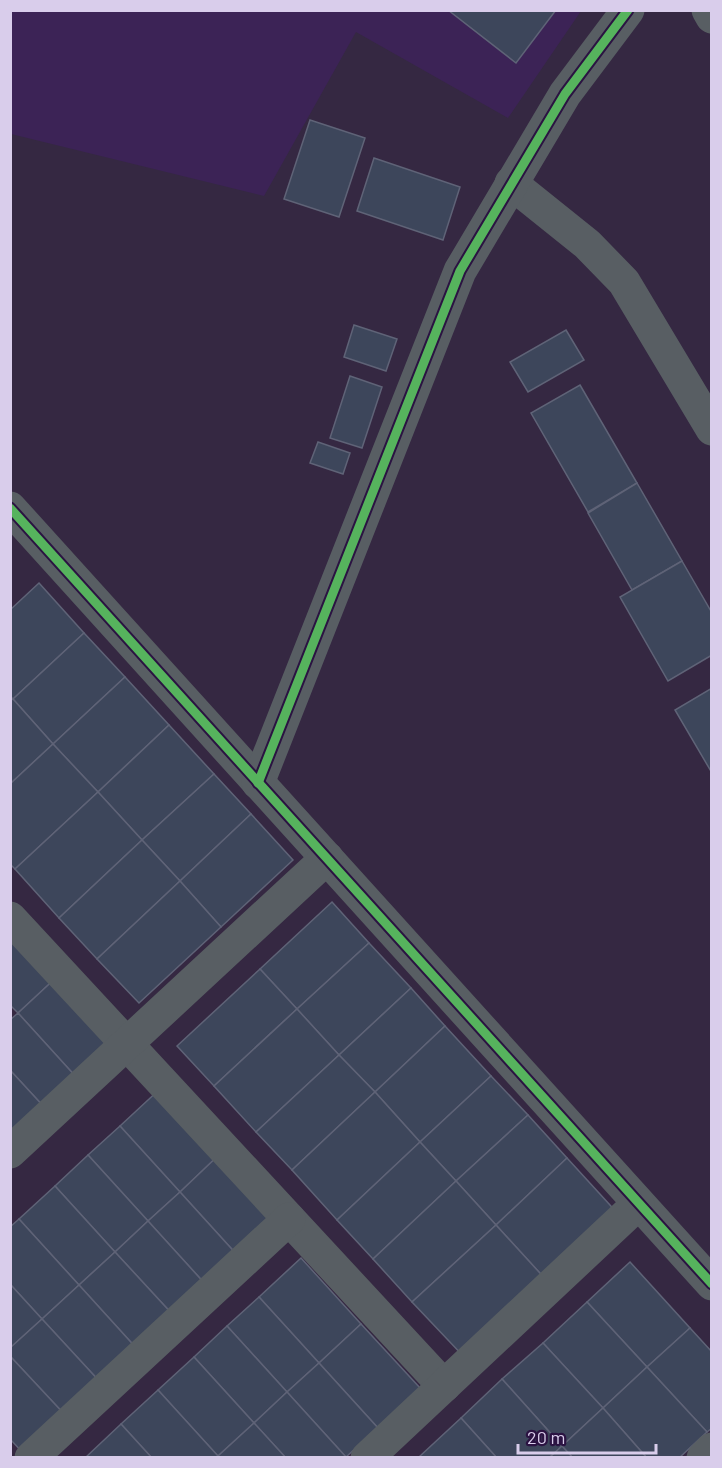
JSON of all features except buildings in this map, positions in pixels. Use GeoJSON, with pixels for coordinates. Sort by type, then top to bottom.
{"type":"FeatureCollection","features":[{"type":"Feature","properties":{"kind":"street"},"geometry":{"type":"LineString","coordinates":[[258,783],[460,271],[565,94],[628,10]]}},
{"type":"Feature","properties":{"kind":"street"},"geometry":{"type":"LineString","coordinates":[[708,10],[711,17]]}},
{"type":"Feature","properties":{"kind":"street"},"geometry":{"type":"LineString","coordinates":[[511,183],[587,244],[624,282],[711,429]]}},
{"type":"Feature","properties":{"kind":"street"},"geometry":{"type":"LineString","coordinates":[[10,508],[711,1284]]}},
{"type":"Feature","properties":{"kind":"street"},"geometry":{"type":"LineString","coordinates":[[10,1152],[327,858]]}},
{"type":"Feature","properties":{"kind":"street"},"geometry":{"type":"LineString","coordinates":[[10,918],[444,1386]]}},
{"type":"Feature","properties":{"kind":"street"},"geometry":{"type":"LineString","coordinates":[[367,1458],[638,1204]]}},
{"type":"Feature","properties":{"kind":"street"},"geometry":{"type":"LineString","coordinates":[[31,1458],[289,1219]]}},
{"type":"Feature","properties":{"kind":"street"},"geometry":{"type":"LineString","coordinates":[[703,1458],[711,1449]]}},
{"type":"Feature","properties":{"kind":"shaded area"},"geometry":{"type":"Polygon","coordinates":[[[11,11],[581,11],[508,118],[356,32],[264,196],[11,134],[11,11]]]}},
{"type":"Feature","properties":{"kind":"cycle path"},"geometry":{"type":"LineString","coordinates":[[258,783],[460,271],[565,94],[628,10]]}},
{"type":"Feature","properties":{"kind":"cycle path"},"geometry":{"type":"LineString","coordinates":[[10,508],[712,1284]]}}]}
